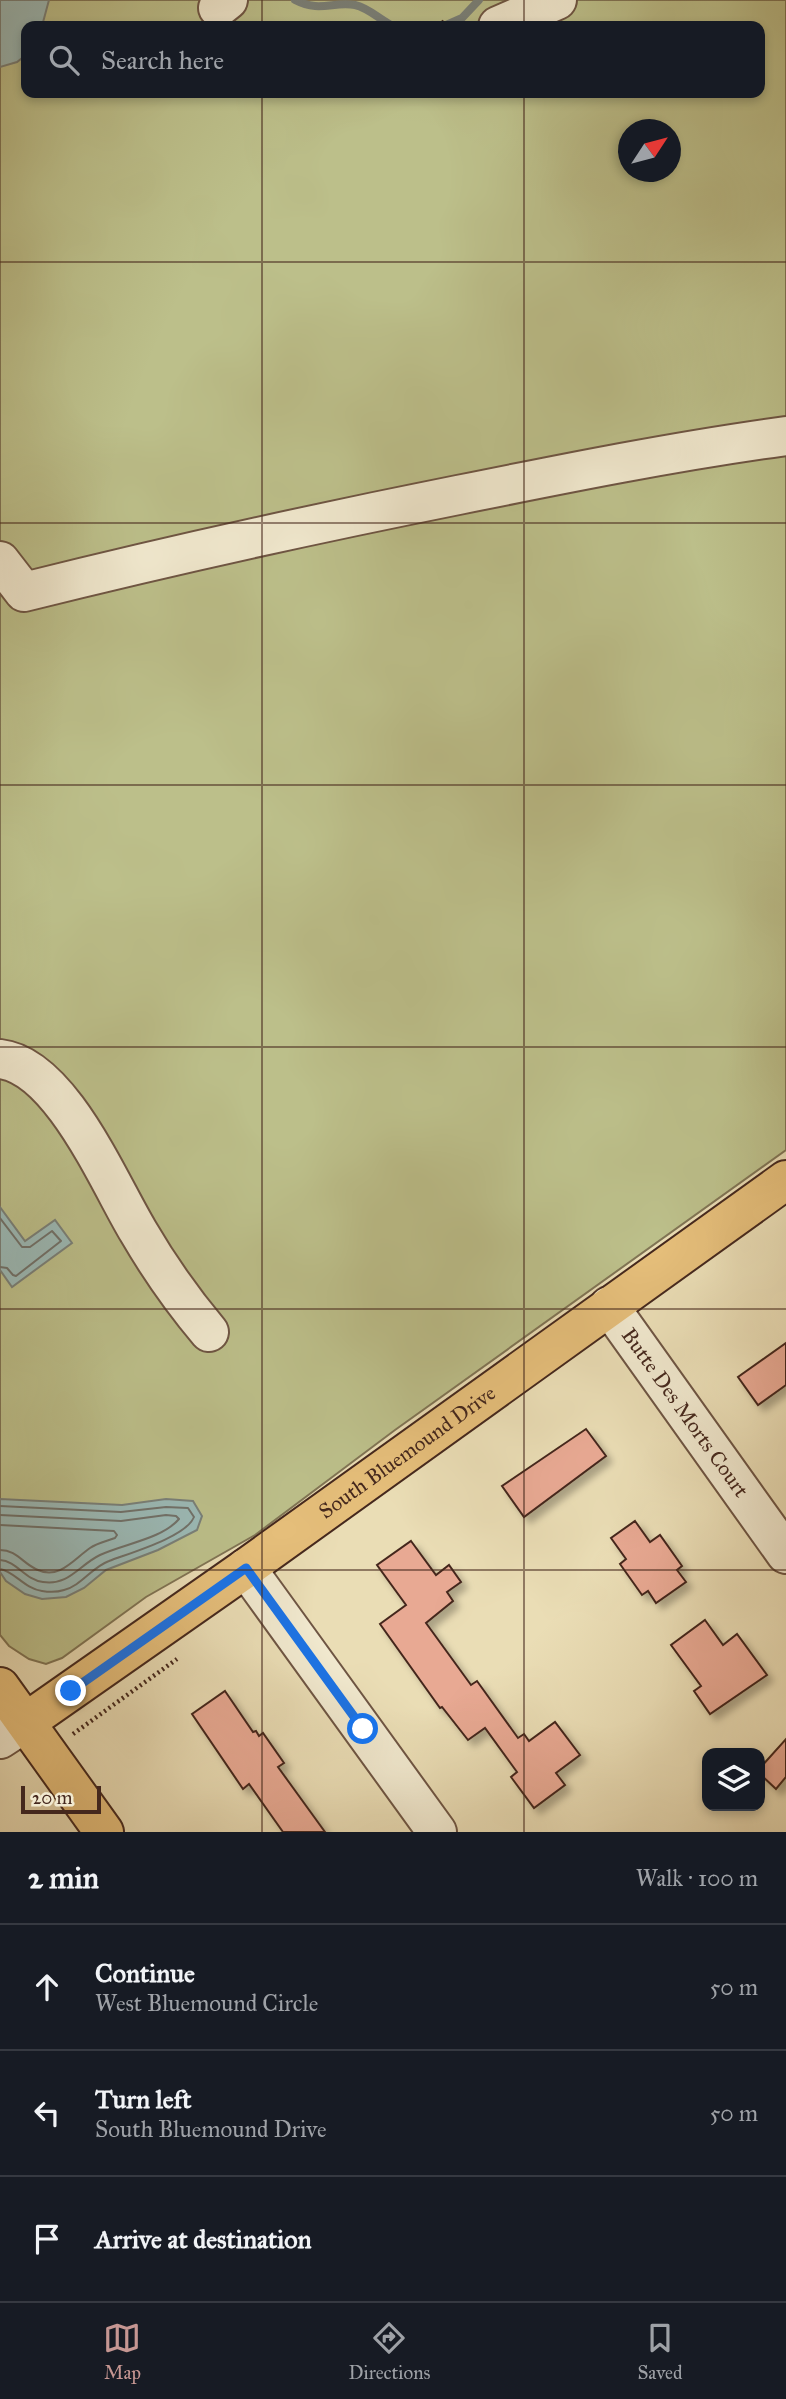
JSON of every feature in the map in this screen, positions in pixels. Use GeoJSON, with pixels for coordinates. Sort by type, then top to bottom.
{"type":"FeatureCollection","features":[{"type":"Feature","properties":{"kind":"main road","name":"South Bluemound Drive"},"geometry":{"type":"LineString","coordinates":[[13,1730],[246,1568],[786,1180]]}},
{"type":"Feature","properties":{"kind":"main road"},"geometry":{"type":"LineString","coordinates":[[0,1687],[13,1730],[104,1832]]}},
{"type":"Feature","properties":{"kind":"street"},"geometry":{"type":"LineString","coordinates":[[509,21],[557,0]]}},
{"type":"Feature","properties":{"kind":"street"},"geometry":{"type":"LineString","coordinates":[[0,561],[24,592],[362,514],[600,466],[786,436]]}},
{"type":"Feature","properties":{"kind":"street"},"geometry":{"type":"LineString","coordinates":[[0,1059],[26,1068],[73,1116],[168,1279],[209,1332]]}},
{"type":"Feature","properties":{"kind":"street","name":"Butte Des Morts Court"},"geometry":{"type":"LineString","coordinates":[[609,1306],[786,1554]]}},
{"type":"Feature","properties":{"kind":"street"},"geometry":{"type":"LineString","coordinates":[[246,1568],[437,1832]]}},
{"type":"Feature","properties":{"kind":"green space"},"geometry":{"type":"Polygon","coordinates":[[[0,0],[786,0],[786,1150],[395,1430],[255,1535],[146,1597],[62,1658],[46,1664],[29,1659],[9,1646],[0,1635],[0,0]]]}},
{"type":"Feature","properties":{"kind":"water"},"geometry":{"type":"Polygon","coordinates":[[[0,0],[49,0],[43,21],[21,21],[21,59],[0,67],[0,0]]]}},
{"type":"Feature","properties":{"kind":"water"},"geometry":{"type":"Polygon","coordinates":[[[0,1207],[25,1241],[55,1220],[72,1243],[12,1287],[0,1270],[0,1207]]]}},
{"type":"Feature","properties":{"kind":"water"},"geometry":{"type":"Polygon","coordinates":[[[0,1499],[122,1505],[166,1499],[193,1501],[202,1516],[197,1530],[158,1550],[106,1570],[84,1588],[66,1597],[42,1599],[25,1594],[6,1581],[0,1572],[0,1499]]]}},
{"type":"Feature","properties":{"kind":"building"},"geometry":{"type":"Polygon","coordinates":[[[786,1343],[786,1385],[758,1405],[738,1377],[786,1343]]]}},
{"type":"Feature","properties":{"kind":"building"},"geometry":{"type":"Polygon","coordinates":[[[586,1429],[606,1456],[524,1517],[502,1486],[586,1429]]]}},
{"type":"Feature","properties":{"kind":"building"},"geometry":{"type":"Polygon","coordinates":[[[635,1521],[650,1542],[660,1535],[682,1566],[677,1570],[686,1582],[656,1603],[648,1591],[642,1595],[620,1564],[626,1559],[611,1538],[635,1521]]]}},
{"type":"Feature","properties":{"kind":"building"},"geometry":{"type":"Polygon","coordinates":[[[411,1541],[436,1575],[449,1565],[461,1582],[447,1592],[453,1601],[426,1623],[471,1685],[477,1681],[518,1738],[524,1734],[529,1741],[555,1722],[580,1755],[556,1773],[565,1785],[534,1808],[511,1777],[517,1772],[485,1728],[468,1740],[442,1707],[440,1708],[380,1624],[406,1605],[377,1565],[411,1541]]]}},
{"type":"Feature","properties":{"kind":"building"},"geometry":{"type":"Polygon","coordinates":[[[705,1620],[723,1645],[737,1634],[767,1675],[710,1714],[694,1691],[701,1686],[671,1645],[705,1620]]]}},
{"type":"Feature","properties":{"kind":"building"},"geometry":{"type":"Polygon","coordinates":[[[225,1691],[253,1732],[256,1731],[259,1736],[263,1733],[284,1763],[278,1767],[325,1832],[283,1832],[249,1784],[243,1789],[192,1714],[225,1691]]]}},
{"type":"Feature","properties":{"kind":"building"},"geometry":{"type":"Polygon","coordinates":[[[786,1739],[786,1777],[776,1789],[765,1779],[765,1762],[786,1739]]]}},
{"type":"Feature","properties":{"kind":"waterway"},"geometry":{"type":"LineString","coordinates":[[295,0],[312,6],[355,5],[385,21]]}},
{"type":"Feature","properties":{"kind":"waterway"},"geometry":{"type":"LineString","coordinates":[[455,21],[462,18],[479,0]]}},
{"type":"Feature","properties":{"kind":"route"},"geometry":{"type":"LineString","coordinates":[[71,1691],[246,1568],[363,1729]]}}]}
